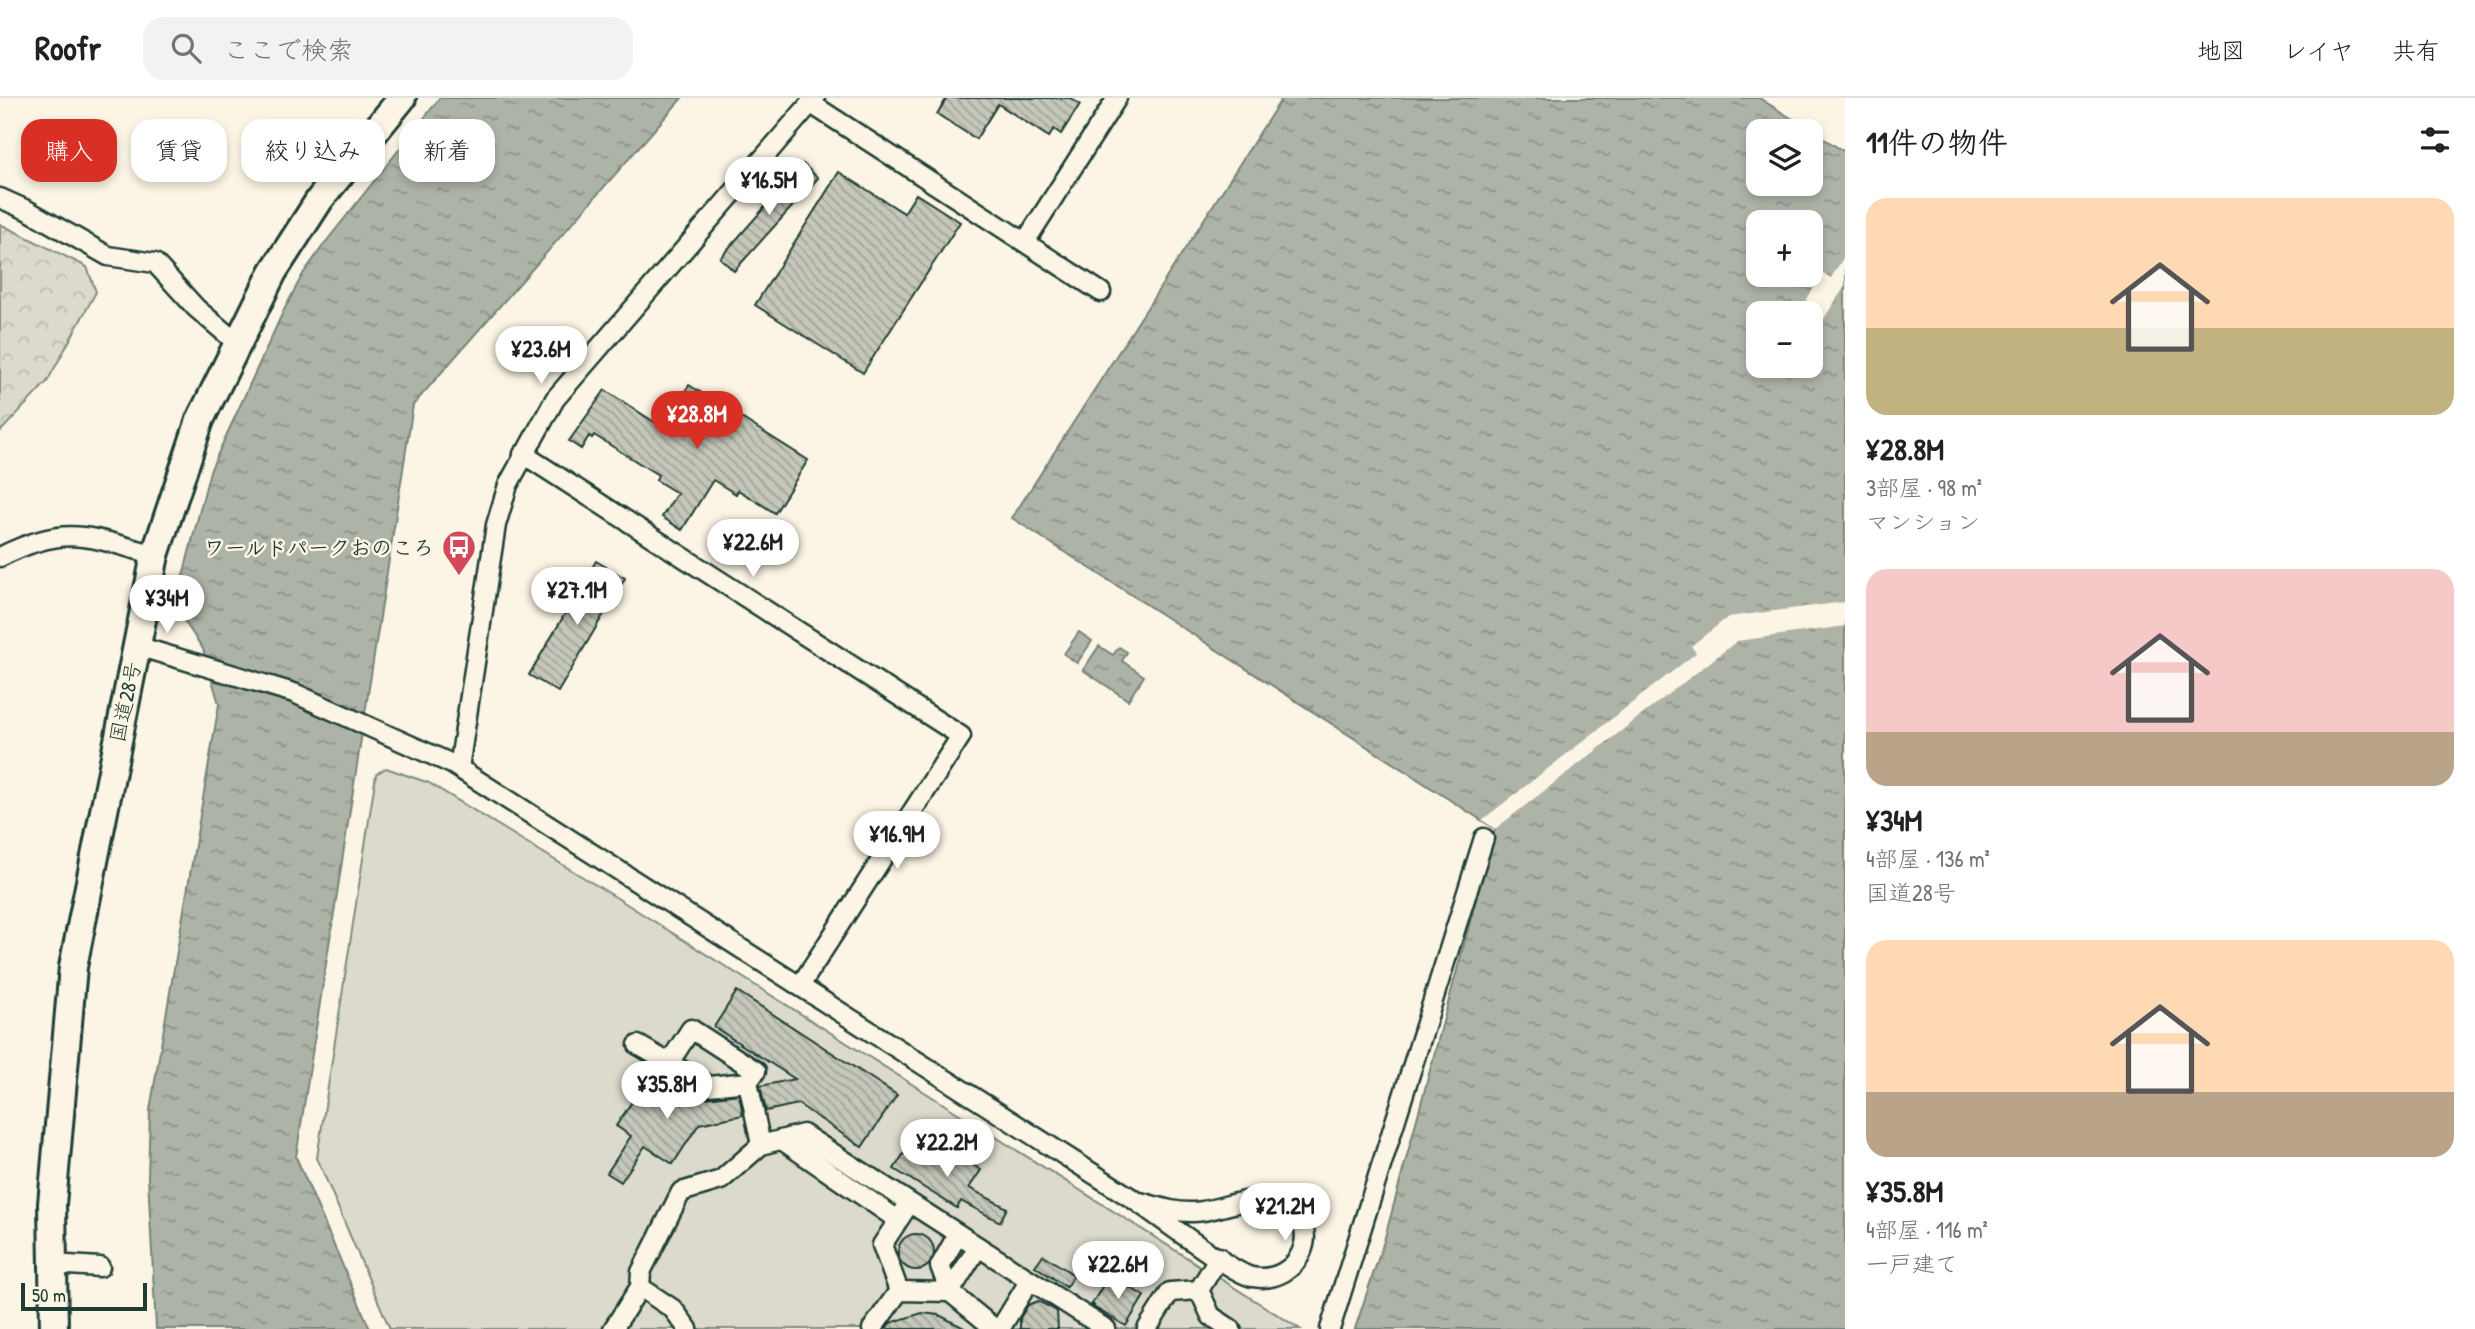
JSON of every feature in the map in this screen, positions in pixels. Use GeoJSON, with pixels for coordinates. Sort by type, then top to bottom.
{"type":"FeatureCollection","features":[{"type":"Feature","properties":{"kind":"highway","name":"国道28号"},"geometry":{"type":"LineString","coordinates":[[54,1329],[52,1264],[55,1155],[73,967],[155,555],[200,420],[293,237],[320,199],[402,98]]}},
{"type":"Feature","properties":{"kind":"street"},"geometry":{"type":"LineString","coordinates":[[1025,242],[1118,98]]}},
{"type":"Feature","properties":{"kind":"street"},"geometry":{"type":"LineString","coordinates":[[459,768],[496,525],[508,485],[523,454],[555,399],[812,100],[1101,292]]}},
{"type":"Feature","properties":{"kind":"street"},"geometry":{"type":"LineString","coordinates":[[0,198],[29,211],[108,256],[155,262],[196,308],[237,344]]}},
{"type":"Feature","properties":{"kind":"street"},"geometry":{"type":"LineString","coordinates":[[523,454],[961,736],[800,986]]}},
{"type":"Feature","properties":{"kind":"street"},"geometry":{"type":"LineString","coordinates":[[0,557],[48,536],[90,537],[155,555]]}},
{"type":"Feature","properties":{"kind":"street"},"geometry":{"type":"LineString","coordinates":[[137,646],[294,693],[389,733],[459,768],[1136,1201],[1248,1276],[1275,1277],[1290,1269],[1302,1253],[1303,1226],[1291,1210],[1273,1200],[1259,1199],[1214,1210],[1178,1213],[1136,1201]]}},
{"type":"Feature","properties":{"kind":"street"},"geometry":{"type":"LineString","coordinates":[[1330,1329],[1484,838]]}},
{"type":"Feature","properties":{"kind":"street"},"geometry":{"type":"LineString","coordinates":[[669,1063],[691,1029],[755,1071],[748,1082],[761,1145]]}},
{"type":"Feature","properties":{"kind":"street"},"geometry":{"type":"LineString","coordinates":[[638,1045],[709,1086],[748,1082]]}},
{"type":"Feature","properties":{"kind":"street"},"geometry":{"type":"LineString","coordinates":[[613,1329],[640,1287],[641,1272],[681,1192],[721,1180],[761,1145],[803,1134],[1106,1329]]}},
{"type":"Feature","properties":{"kind":"street"},"geometry":{"type":"LineString","coordinates":[[782,1140],[898,1220]]}},
{"type":"Feature","properties":{"kind":"street"},"geometry":{"type":"LineString","coordinates":[[899,1291],[882,1245],[910,1203]]}},
{"type":"Feature","properties":{"kind":"street"},"geometry":{"type":"LineString","coordinates":[[958,1234],[940,1266],[950,1292],[998,1329],[1030,1280]]}},
{"type":"Feature","properties":{"kind":"street"},"geometry":{"type":"LineString","coordinates":[[950,1292],[978,1247]]}},
{"type":"Feature","properties":{"kind":"street"},"geometry":{"type":"LineString","coordinates":[[1199,1290],[1219,1257]]}},
{"type":"Feature","properties":{"kind":"street"},"geometry":{"type":"LineString","coordinates":[[52,1264],[100,1267]]}},
{"type":"Feature","properties":{"kind":"street"},"geometry":{"type":"LineString","coordinates":[[640,1287],[673,1309],[688,1329]]}},
{"type":"Feature","properties":{"kind":"street"},"geometry":{"type":"LineString","coordinates":[[1147,1329],[1170,1292],[1199,1290]]}},
{"type":"Feature","properties":{"kind":"street"},"geometry":{"type":"LineString","coordinates":[[1199,1290],[1211,1316],[1231,1329]]}},
{"type":"Feature","properties":{"kind":"street"},"geometry":{"type":"LineString","coordinates":[[899,1291],[950,1292]]}},
{"type":"Feature","properties":{"kind":"street"},"geometry":{"type":"LineString","coordinates":[[872,1329],[899,1291]]}},
{"type":"Feature","properties":{"kind":"green space"},"geometry":{"type":"Polygon","coordinates":[[[0,224],[87,267],[96,292],[47,382],[0,432],[0,224]]]}},
{"type":"Feature","properties":{"kind":"green space"},"geometry":{"type":"Polygon","coordinates":[[[386,768],[429,783],[617,898],[1300,1329],[390,1329],[317,1158],[376,774],[386,768]]]}},
{"type":"Feature","properties":{"kind":"water"},"geometry":{"type":"Polygon","coordinates":[[[440,98],[682,98],[413,405],[296,1157],[370,1329],[156,1329],[148,1177],[150,1110],[219,704],[203,649],[175,607],[210,471],[283,312],[303,274],[325,243],[373,182],[385,182],[385,167],[399,150],[399,182],[495,182],[495,119],[423,119],[440,98]]]}},
{"type":"Feature","properties":{"kind":"water"},"geometry":{"type":"Polygon","coordinates":[[[1282,98],[1759,98],[1792,119],[1746,119],[1746,196],[1823,196],[1823,138],[1845,152],[1845,1329],[1355,1329],[1384,1241],[1495,829],[1012,518],[1282,98]]]}},
{"type":"Feature","properties":{"kind":"water"},"geometry":{"type":"Polygon","coordinates":[[[1079,632],[1092,641],[1077,663],[1064,654],[1079,632]]]}},
{"type":"Feature","properties":{"kind":"water"},"geometry":{"type":"Polygon","coordinates":[[[1099,646],[1113,655],[1119,647],[1127,652],[1122,661],[1144,676],[1128,700],[1083,670],[1099,646]]]}},
{"type":"Feature","properties":{"kind":"pier"},"geometry":{"type":"Polygon","coordinates":[[[1845,255],[1845,286],[1823,320],[1823,301],[1806,301],[1814,287],[1823,287],[1823,273],[1831,278],[1845,255]]]}},
{"type":"Feature","properties":{"kind":"pier"},"geometry":{"type":"Polygon","coordinates":[[[1845,602],[1845,626],[1737,641],[1495,829],[1482,820],[1696,653],[1691,646],[1728,617],[1845,602]]]}},
{"type":"Feature","properties":{"kind":"building"},"geometry":{"type":"Polygon","coordinates":[[[947,98],[1070,98],[1080,104],[1061,134],[1054,129],[1049,137],[998,104],[976,139],[937,114],[947,98]]]}},
{"type":"Feature","properties":{"kind":"building"},"geometry":{"type":"Polygon","coordinates":[[[803,164],[818,178],[734,271],[720,258],[803,164]]]}},
{"type":"Feature","properties":{"kind":"building"},"geometry":{"type":"Polygon","coordinates":[[[839,172],[904,213],[916,194],[960,222],[863,373],[755,305],[839,172]]]}},
{"type":"Feature","properties":{"kind":"building"},"geometry":{"type":"Polygon","coordinates":[[[689,385],[808,460],[775,513],[738,490],[736,494],[713,480],[682,530],[662,517],[677,493],[656,480],[658,475],[594,435],[592,438],[589,436],[581,449],[569,441],[605,390],[662,427],[689,385]]]}},
{"type":"Feature","properties":{"kind":"building"},"geometry":{"type":"Polygon","coordinates":[[[596,561],[625,578],[558,692],[529,675],[596,561]]]}},
{"type":"Feature","properties":{"kind":"building"},"geometry":{"type":"Polygon","coordinates":[[[737,991],[897,1095],[862,1147],[798,1104],[766,1111],[760,1086],[795,1079],[714,1027],[737,991]]]}},
{"type":"Feature","properties":{"kind":"building"},"geometry":{"type":"Polygon","coordinates":[[[653,1070],[698,1099],[739,1094],[743,1115],[699,1124],[673,1164],[645,1146],[621,1182],[607,1173],[631,1136],[616,1126],[653,1070]]]}},
{"type":"Feature","properties":{"kind":"building"},"geometry":{"type":"Polygon","coordinates":[[[911,1142],[937,1159],[945,1147],[981,1170],[969,1188],[1007,1208],[1000,1222],[961,1201],[957,1208],[894,1169],[911,1142]]]}},
{"type":"Feature","properties":{"kind":"building"},"geometry":{"type":"Polygon","coordinates":[[[916,1234],[928,1240],[934,1252],[928,1264],[916,1270],[904,1264],[898,1252],[904,1240],[916,1234]]]}},
{"type":"Feature","properties":{"kind":"building"},"geometry":{"type":"Polygon","coordinates":[[[1043,1255],[1074,1275],[1066,1287],[1035,1266],[1043,1255]]]}},
{"type":"Feature","properties":{"kind":"building"},"geometry":{"type":"Polygon","coordinates":[[[1109,1275],[1144,1296],[1126,1326],[1090,1305],[1095,1306],[1092,1304],[1109,1275]]]}},
{"type":"Feature","properties":{"kind":"building"},"geometry":{"type":"Polygon","coordinates":[[[1038,1301],[1057,1311],[1058,1329],[1020,1329],[1020,1318],[1028,1305],[1038,1301]]]}},
{"type":"Feature","properties":{"kind":"building"},"geometry":{"type":"Polygon","coordinates":[[[922,1313],[939,1315],[966,1329],[886,1329],[890,1323],[922,1313]]]}},
{"type":"Feature","properties":{"kind":"place","name":"ワールドパークおのころ"},"geometry":{"type":"Point","coordinates":[459,577]}}]}
